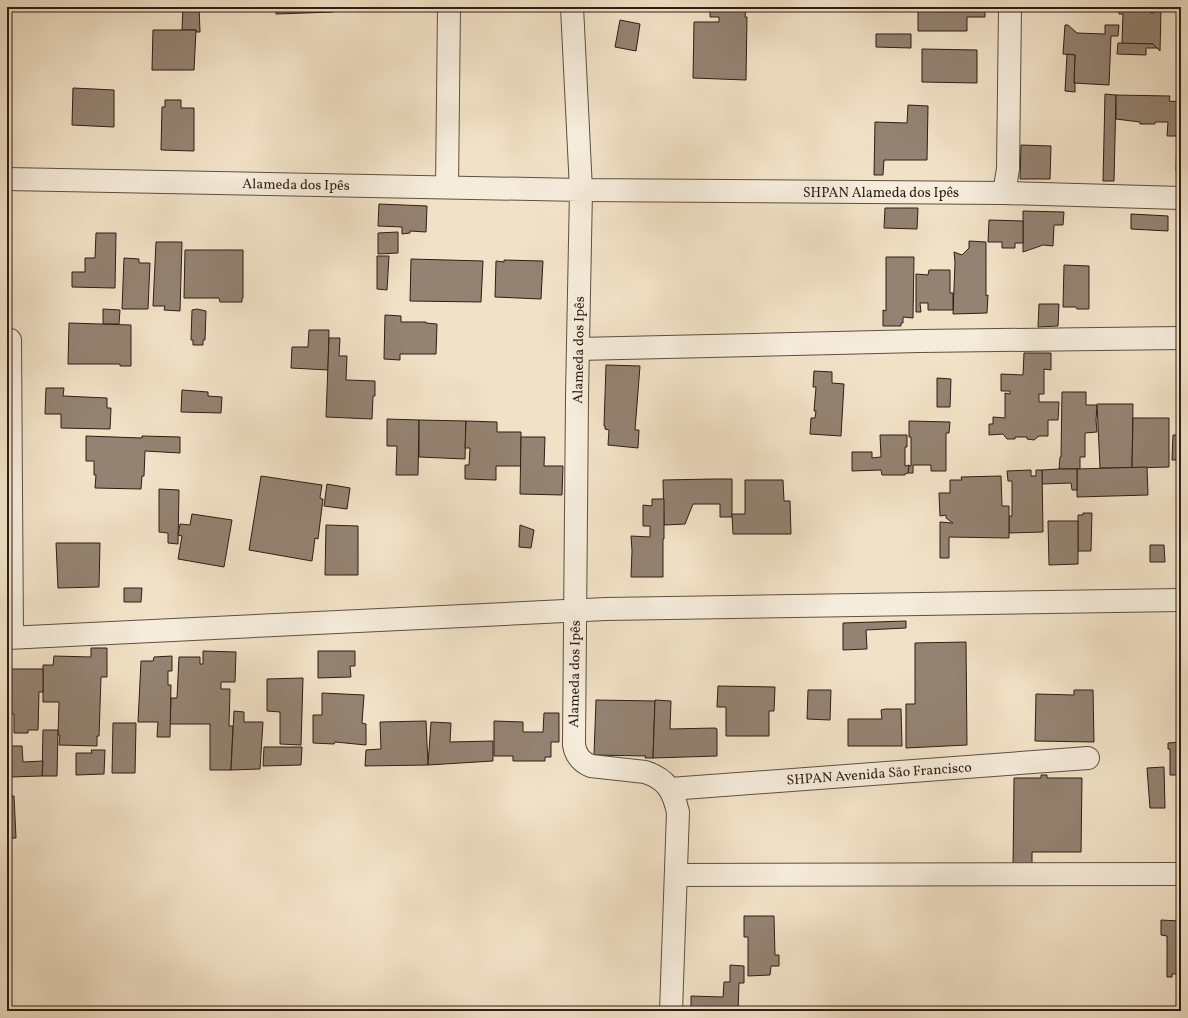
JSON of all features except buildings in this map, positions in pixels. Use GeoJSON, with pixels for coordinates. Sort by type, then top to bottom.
{"type":"FeatureCollection","features":[{"type":"Feature","properties":{"kind":"street"},"geometry":{"type":"LineString","coordinates":[[448,188],[449,7]]}},
{"type":"Feature","properties":{"kind":"street"},"geometry":{"type":"LineString","coordinates":[[572,7],[581,190]]}},
{"type":"Feature","properties":{"kind":"street"},"geometry":{"type":"LineString","coordinates":[[1004,193],[1008,169],[1010,7]]}},
{"type":"Feature","properties":{"kind":"street","name":"Alameda dos Ipês"},"geometry":{"type":"LineString","coordinates":[[7,179],[581,190],[574,745],[575,752],[580,759],[591,766],[652,774],[670,789],[674,797],[678,812],[672,1011]]}},
{"type":"Feature","properties":{"kind":"street","name":"SHPAN Alameda dos Ipês"},"geometry":{"type":"LineString","coordinates":[[581,190],[1004,193],[1181,198]]}},
{"type":"Feature","properties":{"kind":"street"},"geometry":{"type":"LineString","coordinates":[[578,349],[920,341],[1181,338]]}},
{"type":"Feature","properties":{"kind":"street"},"geometry":{"type":"LineString","coordinates":[[10,340],[9,637],[606,609],[1181,600]]}},
{"type":"Feature","properties":{"kind":"street","name":"SHPAN Avenida São Francisco"},"geometry":{"type":"LineString","coordinates":[[670,789],[1088,758]]}},
{"type":"Feature","properties":{"kind":"street"},"geometry":{"type":"LineString","coordinates":[[676,874],[1181,874]]}}]}
